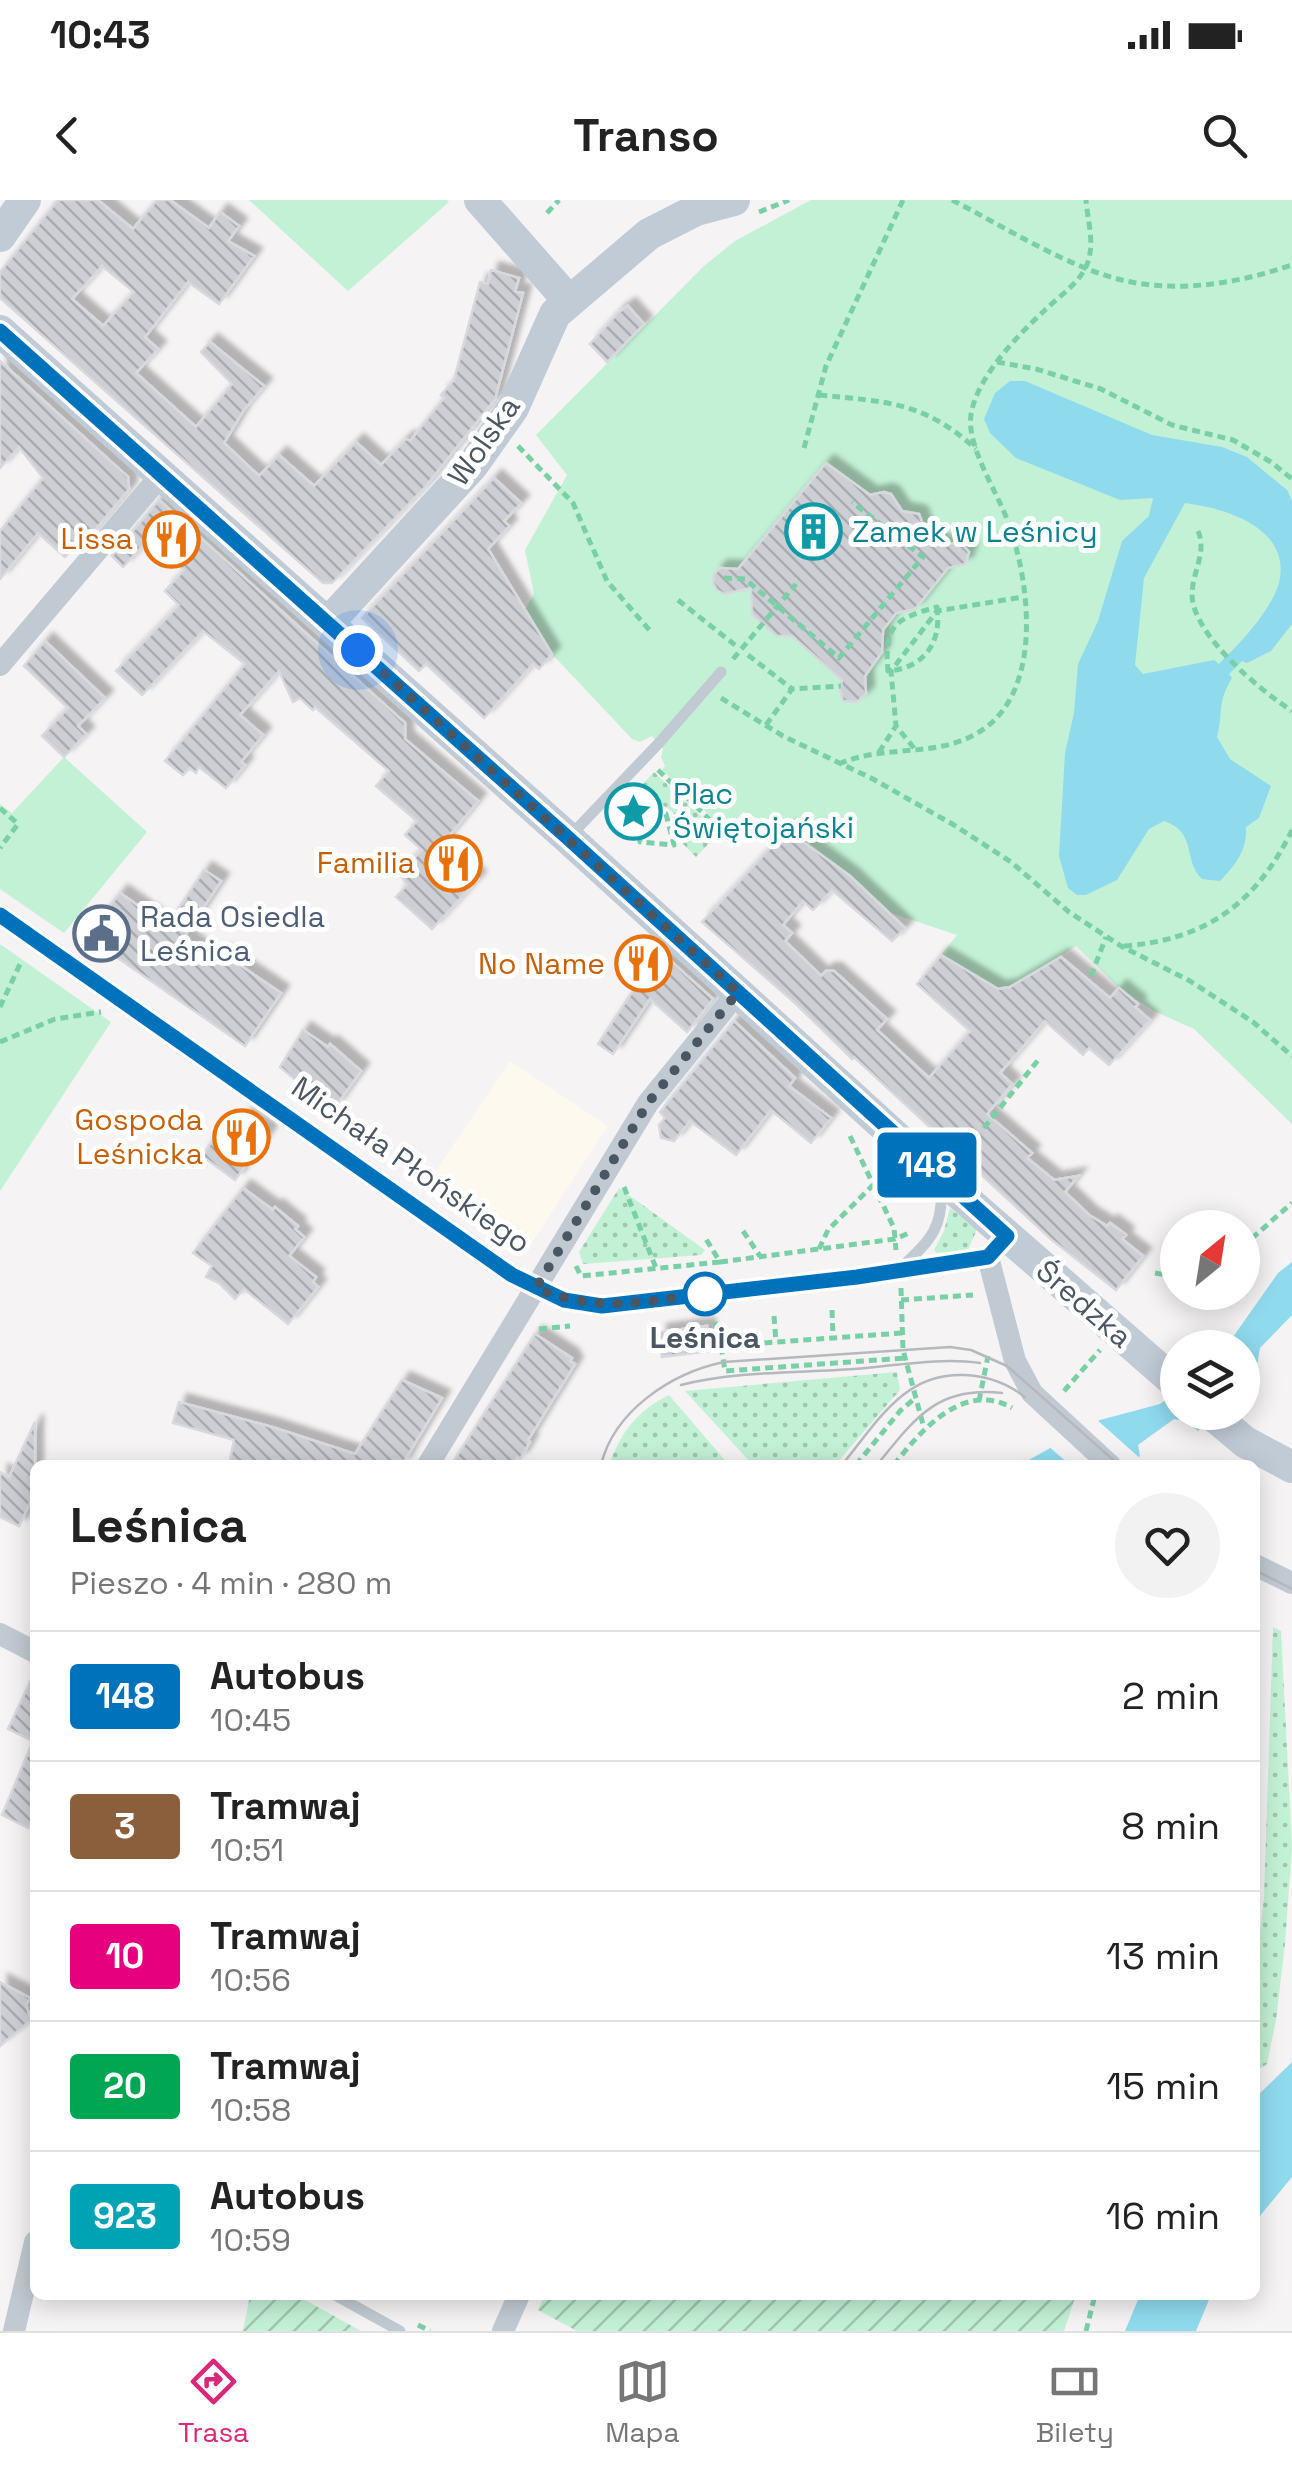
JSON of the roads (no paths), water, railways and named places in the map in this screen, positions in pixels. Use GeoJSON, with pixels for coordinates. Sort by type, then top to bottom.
{"type":"FeatureCollection","features":[{"type":"Feature","properties":{"kind":"main road"},"geometry":{"type":"LineString","coordinates":[[0,236],[25,200]]}},
{"type":"Feature","properties":{"kind":"main road"},"geometry":{"type":"LineString","coordinates":[[480,200],[569,301]]}},
{"type":"Feature","properties":{"kind":"main road","name":"Wolska"},"geometry":{"type":"LineString","coordinates":[[328,623],[472,466],[514,408],[555,314],[648,234],[696,210],[746,206]]}},
{"type":"Feature","properties":{"kind":"main road","name":"Średzka"},"geometry":{"type":"LineString","coordinates":[[0,330],[940,1177],[998,1246],[1160,1370]]}},
{"type":"Feature","properties":{"kind":"main road"},"geometry":{"type":"LineString","coordinates":[[1234,1430],[1279,1460]]}},
{"type":"Feature","properties":{"kind":"street"},"geometry":{"type":"LineString","coordinates":[[0,664],[162,474]]}},
{"type":"Feature","properties":{"kind":"street","name":"Michała Płońskiego"},"geometry":{"type":"LineString","coordinates":[[0,915],[512,1275],[536,1288]]}},
{"type":"Feature","properties":{"kind":"street"},"geometry":{"type":"LineString","coordinates":[[431,1460],[648,1103],[738,992]]}},
{"type":"Feature","properties":{"kind":"street"},"geometry":{"type":"LineString","coordinates":[[998,1246],[997,1290],[1016,1361],[1032,1393],[1104,1460]]}},
{"type":"Feature","properties":{"kind":"street"},"geometry":{"type":"LineString","coordinates":[[1260,1567],[1292,1583]]}},
{"type":"Feature","properties":{"kind":"street"},"geometry":{"type":"LineString","coordinates":[[0,1634],[30,1649]]}},
{"type":"Feature","properties":{"kind":"street"},"geometry":{"type":"LineString","coordinates":[[14,2331],[30,2263]]}},
{"type":"Feature","properties":{"kind":"street"},"geometry":{"type":"LineString","coordinates":[[503,2331],[517,2300]]}},
{"type":"Feature","properties":{"kind":"lane"},"geometry":{"type":"LineString","coordinates":[[568,838],[721,672]]}},
{"type":"Feature","properties":{"kind":"lane"},"geometry":{"type":"LineString","coordinates":[[900,1270],[934,1237],[942,1207],[940,1177]]}},
{"type":"Feature","properties":{"kind":"lane","name":"Michała Płońskiego"},"geometry":{"type":"LineString","coordinates":[[536,1288],[564,1300],[602,1306],[900,1270],[998,1246]]}},
{"type":"Feature","properties":{"kind":"lane"},"geometry":{"type":"LineString","coordinates":[[344,2300],[400,2331]]}},
{"type":"Feature","properties":{"kind":"water"},"geometry":{"type":"Polygon","coordinates":[[[1010,381],[1025,381],[1152,435],[1222,447],[1247,457],[1287,490],[1292,501],[1292,624],[1271,651],[1247,663],[1242,661],[1229,674],[1232,678],[1222,701],[1217,737],[1230,759],[1271,786],[1259,818],[1246,827],[1239,857],[1220,881],[1202,879],[1192,863],[1186,839],[1175,826],[1164,821],[1149,829],[1117,880],[1086,895],[1077,895],[1068,888],[1059,856],[1065,753],[1074,713],[1078,664],[1098,621],[1122,541],[1149,516],[1153,498],[1120,500],[1016,458],[990,433],[984,419],[995,393],[1010,381]],[[1185,503],[1144,578],[1135,665],[1143,674],[1214,660],[1219,664],[1261,617],[1279,583],[1280,564],[1265,534],[1235,516],[1185,503]]]}},
{"type":"Feature","properties":{"kind":"water"},"geometry":{"type":"Polygon","coordinates":[[[1292,1262],[1292,1315],[1260,1348],[1260,1330],[1238,1330],[1252,1310],[1260,1310],[1260,1299],[1278,1273],[1292,1262]]]}},
{"type":"Feature","properties":{"kind":"water"},"geometry":{"type":"Polygon","coordinates":[[[1160,1404],[1160,1429],[1138,1445],[1140,1456],[1133,1460],[1029,1460],[1100,1420],[1160,1404]]]}},
{"type":"Feature","properties":{"kind":"water"},"geometry":{"type":"Polygon","coordinates":[[[1292,2062],[1292,2177],[1260,2216],[1260,2093],[1292,2062]]]}},
{"type":"Feature","properties":{"kind":"water"},"geometry":{"type":"Polygon","coordinates":[[[1138,2300],[1209,2300],[1196,2331],[1125,2331],[1138,2300]]]}},
{"type":"Feature","properties":{"kind":"tram line"},"geometry":{"type":"LineString","coordinates":[[603,1460],[618,1428],[648,1397],[704,1367],[724,1362],[950,1347],[971,1350],[1007,1366],[1113,1460]]}},
{"type":"Feature","properties":{"kind":"tram line"},"geometry":{"type":"LineString","coordinates":[[681,1385],[745,1375],[933,1361],[980,1363]]}},
{"type":"Feature","properties":{"kind":"tram line"},"geometry":{"type":"LineString","coordinates":[[846,1460],[894,1403],[932,1379],[981,1377],[1025,1397]]}},
{"type":"Feature","properties":{"kind":"tram line"},"geometry":{"type":"LineString","coordinates":[[881,1460],[916,1420],[944,1400],[980,1392],[1002,1393]]}},
{"type":"Feature","properties":{"kind":"tram line"},"geometry":{"type":"LineString","coordinates":[[1260,1573],[1292,1589]]}},
{"type":"Feature","properties":{"kind":"place","name":"Zamek w Leśnicy"},"geometry":{"type":"Point","coordinates":[813,532]}},
{"type":"Feature","properties":{"kind":"place","name":"Lissa"},"geometry":{"type":"Point","coordinates":[172,539]}},
{"type":"Feature","properties":{"kind":"place","name":"Plac Świętojański"},"geometry":{"type":"Point","coordinates":[634,811]}},
{"type":"Feature","properties":{"kind":"place","name":"Familia"},"geometry":{"type":"Point","coordinates":[454,863]}},
{"type":"Feature","properties":{"kind":"place","name":"Rada Osiedla Leśnica"},"geometry":{"type":"Point","coordinates":[101,934]}},
{"type":"Feature","properties":{"kind":"place","name":"No Name"},"geometry":{"type":"Point","coordinates":[644,964]}},
{"type":"Feature","properties":{"kind":"place","name":"Gospoda Leśnicka"},"geometry":{"type":"Point","coordinates":[242,1137]}},
{"type":"Feature","properties":{"kind":"place","name":"Leśnica"},"geometry":{"type":"Point","coordinates":[705,1294]}}]}
